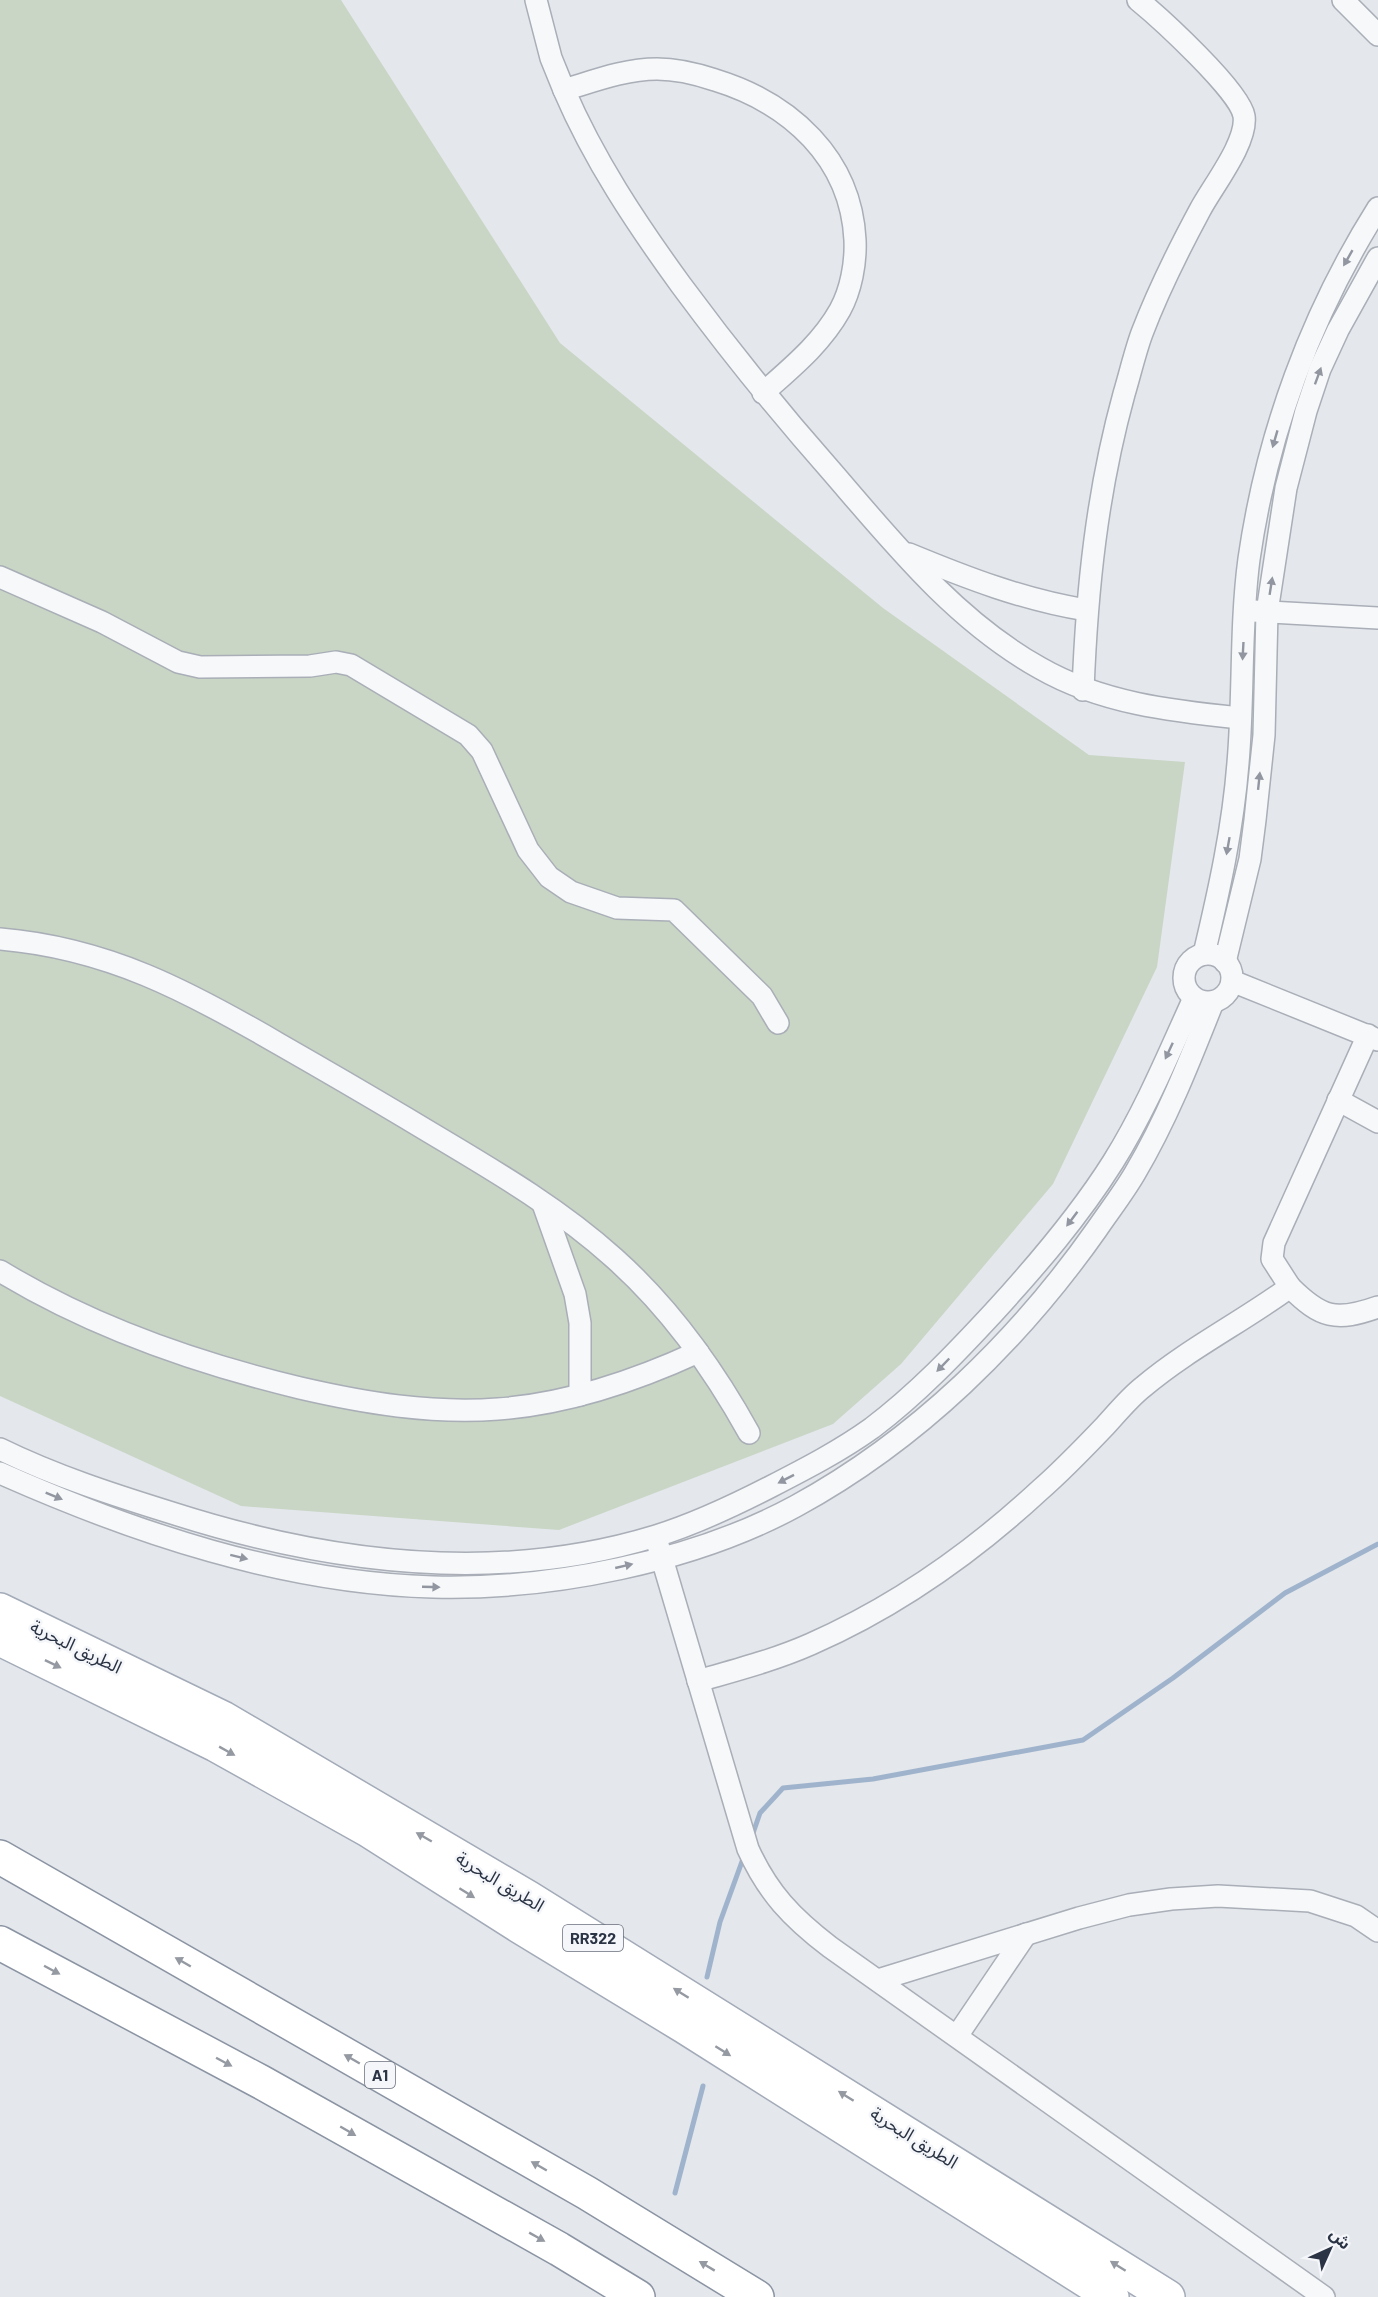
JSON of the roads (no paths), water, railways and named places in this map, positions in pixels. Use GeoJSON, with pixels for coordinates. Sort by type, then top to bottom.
{"type":"FeatureCollection","features":[{"type":"Feature","properties":{"kind":"main road","name":"الطريق البحرية"},"geometry":{"type":"LineString","coordinates":[[0,1610],[223,1718],[529,1898],[1168,2297]]}},
{"type":"Feature","properties":{"kind":"main road","name":"الطريق البحرية"},"geometry":{"type":"LineString","coordinates":[[0,1639],[216,1745],[368,1830],[1112,2297]]}},
{"type":"Feature","properties":{"kind":"main road","name":"A1"},"geometry":{"type":"LineString","coordinates":[[0,1857],[587,2193],[757,2297]]}},
{"type":"Feature","properties":{"kind":"main road"},"geometry":{"type":"LineString","coordinates":[[0,1943],[261,2082],[560,2249],[638,2297]]}},
{"type":"Feature","properties":{"kind":"street"},"geometry":{"type":"LineString","coordinates":[[536,0],[551,58],[579,125],[621,197],[660,255],[763,393],[900,551],[936,588],[999,643],[1041,669],[1083,690],[1155,708],[1240,718]]}},
{"type":"Feature","properties":{"kind":"street"},"geometry":{"type":"LineString","coordinates":[[1083,690],[1086,610],[1091,560],[1105,474],[1117,421],[1142,333],[1182,246],[1234,152],[1244,127],[1244,115],[1230,91],[1192,50],[1138,0]]}},
{"type":"Feature","properties":{"kind":"street"},"geometry":{"type":"LineString","coordinates":[[1343,0],[1378,35]]}},
{"type":"Feature","properties":{"kind":"street"},"geometry":{"type":"LineString","coordinates":[[564,90],[624,73],[658,69],[697,74],[740,88],[781,110],[812,136],[835,168],[846,192],[855,225],[856,254],[851,282],[841,309],[823,335],[803,358],[763,393]]}},
{"type":"Feature","properties":{"kind":"street"},"geometry":{"type":"LineString","coordinates":[[1204,954],[1232,820],[1249,562],[1259,503],[1292,384],[1314,328],[1340,272],[1378,208]]}},
{"type":"Feature","properties":{"kind":"street"},"geometry":{"type":"LineString","coordinates":[[1378,258],[1338,330],[1320,369],[1305,411],[1286,488],[1266,612],[1264,735],[1255,820],[1250,859],[1228,971],[1229,991],[1222,998],[1203,1000],[1187,991],[1184,982],[1185,972],[1196,958],[1204,954],[1219,957],[1228,971],[1373,1037],[1338,1100],[1272,1251],[1275,1266],[1307,1305],[1329,1315],[1353,1314],[1378,1307]]}},
{"type":"Feature","properties":{"kind":"street"},"geometry":{"type":"LineString","coordinates":[[900,551],[1012,594],[1086,610]]}},
{"type":"Feature","properties":{"kind":"street"},"geometry":{"type":"LineString","coordinates":[[0,576],[102,622],[178,662],[200,667],[310,666],[336,662],[351,665],[468,735],[482,751],[528,850],[549,877],[571,892],[617,908],[674,910],[762,996],[778,1023]]}},
{"type":"Feature","properties":{"kind":"street"},"geometry":{"type":"LineString","coordinates":[[1245,610],[1378,618]]}},
{"type":"Feature","properties":{"kind":"street"},"geometry":{"type":"LineString","coordinates":[[0,939],[57,947],[101,958],[180,988],[368,1095],[543,1204],[583,1232],[643,1286],[698,1352],[749,1433]]}},
{"type":"Feature","properties":{"kind":"street"},"geometry":{"type":"LineString","coordinates":[[0,1449],[86,1485],[216,1527],[275,1542],[388,1560],[457,1565],[526,1562],[586,1552],[655,1536],[721,1510],[822,1460],[873,1427],[930,1378],[1038,1262],[1094,1191],[1115,1159],[1203,1000]]}},
{"type":"Feature","properties":{"kind":"street"},"geometry":{"type":"LineString","coordinates":[[0,1473],[132,1527],[177,1541],[296,1570],[388,1584],[433,1587],[515,1585],[588,1575],[661,1557],[726,1536],[796,1506],[868,1462],[989,1359],[1019,1329],[1062,1276],[1134,1175],[1162,1121],[1203,1000]]}},
{"type":"Feature","properties":{"kind":"street"},"geometry":{"type":"LineString","coordinates":[[1338,1100],[1378,1122]]}},
{"type":"Feature","properties":{"kind":"street"},"geometry":{"type":"LineString","coordinates":[[543,1204],[575,1294],[580,1323],[580,1395]]}},
{"type":"Feature","properties":{"kind":"street"},"geometry":{"type":"LineString","coordinates":[[0,1271],[85,1317],[182,1355],[231,1370],[359,1401],[456,1410],[499,1409],[580,1395],[645,1376],[698,1352]]}},
{"type":"Feature","properties":{"kind":"street"},"geometry":{"type":"LineString","coordinates":[[698,1681],[811,1644],[891,1602],[922,1582],[958,1558],[1014,1514],[1075,1458],[1156,1376],[1187,1353],[1257,1311],[1290,1287]]}},
{"type":"Feature","properties":{"kind":"street"},"geometry":{"type":"LineString","coordinates":[[655,1536],[748,1849],[767,1887],[779,1901],[808,1930],[1324,2297]]}},
{"type":"Feature","properties":{"kind":"street"},"geometry":{"type":"LineString","coordinates":[[878,1980],[1129,1905],[1218,1896],[1310,1901],[1356,1916],[1378,1930]]}},
{"type":"Feature","properties":{"kind":"street"},"geometry":{"type":"LineString","coordinates":[[957,2036],[1026,1934]]}},
{"type":"Feature","properties":{"kind":"waterway"},"geometry":{"type":"LineString","coordinates":[[752,1836],[760,1813],[783,1788],[873,1779],[1083,1740],[1173,1678],[1285,1593],[1378,1544]]}},
{"type":"Feature","properties":{"kind":"waterway"},"geometry":{"type":"LineString","coordinates":[[707,1977],[720,1922],[744,1856]]}},
{"type":"Feature","properties":{"kind":"waterway"},"geometry":{"type":"LineString","coordinates":[[675,2193],[703,2086]]}}]}
